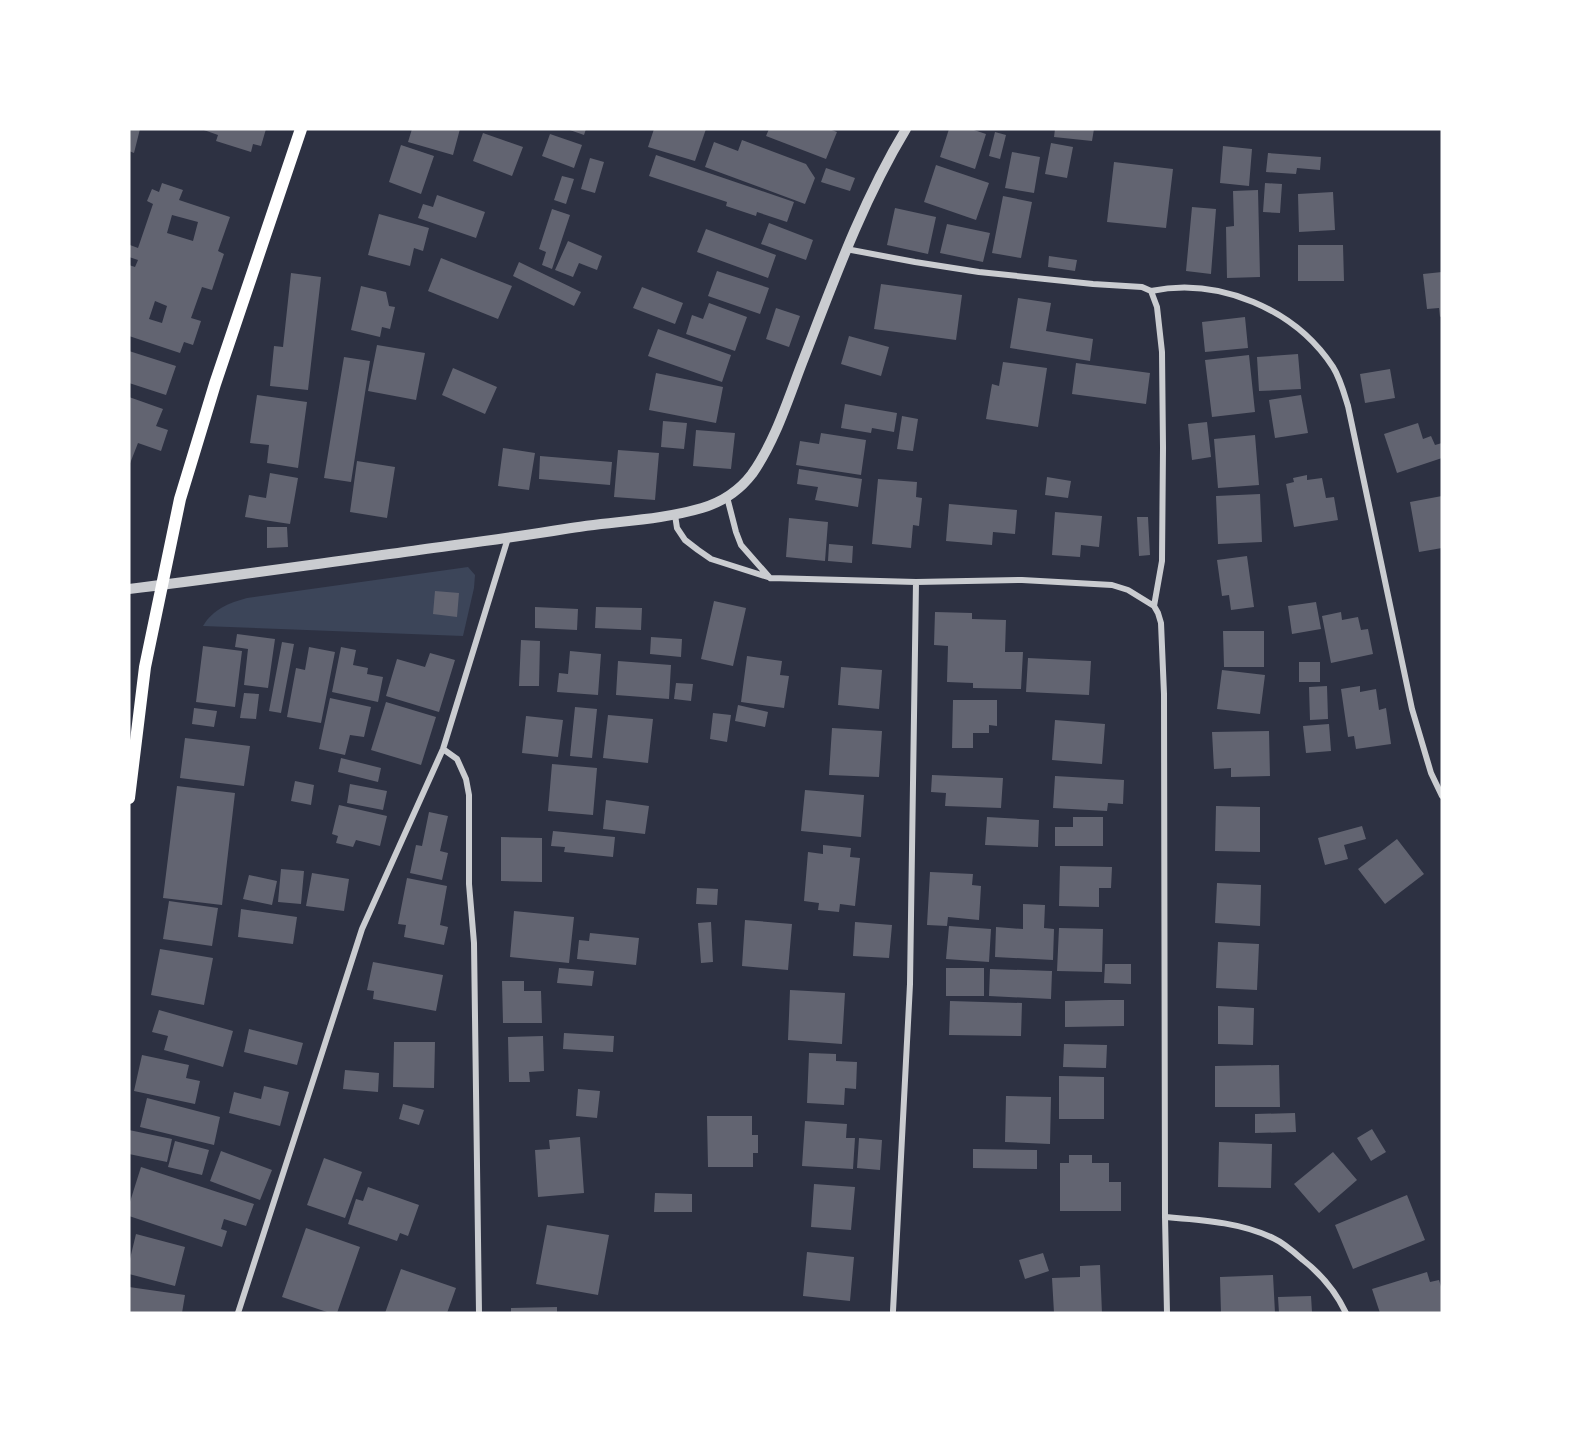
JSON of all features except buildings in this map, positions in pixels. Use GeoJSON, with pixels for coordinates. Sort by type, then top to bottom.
{"type":"FeatureCollection","features":[{"type":"Feature","properties":{"kind":"main road"},"geometry":{"type":"LineString","coordinates":[[129,798],[145,667],[180,499],[215,384],[301,129]]}},
{"type":"Feature","properties":{"kind":"street"},"geometry":{"type":"LineString","coordinates":[[129,589],[675,515],[704,507],[727,497],[741,487],[764,456],[846,249],[906,129]]}},
{"type":"Feature","properties":{"kind":"street"},"geometry":{"type":"LineString","coordinates":[[846,249],[979,272],[1142,287],[1151,291],[1163,288],[1200,288],[1233,294],[1265,307],[1292,324],[1319,348],[1335,369],[1348,406],[1412,709],[1431,773],[1442,796]]}},
{"type":"Feature","properties":{"kind":"street"},"geometry":{"type":"LineString","coordinates":[[1151,291],[1157,307],[1162,352],[1162,561],[1154,606],[1161,623],[1164,694],[1167,1313]]}},
{"type":"Feature","properties":{"kind":"street"},"geometry":{"type":"LineString","coordinates":[[727,497],[735,532],[741,545],[771,578]]}},
{"type":"Feature","properties":{"kind":"street"},"geometry":{"type":"LineString","coordinates":[[675,515],[677,528],[685,540],[711,559],[771,578],[916,582],[1022,580],[1112,585],[1128,590],[1154,606]]}},
{"type":"Feature","properties":{"kind":"street"},"geometry":{"type":"LineString","coordinates":[[238,1313],[362,928],[443,749],[508,538]]}},
{"type":"Feature","properties":{"kind":"street"},"geometry":{"type":"LineString","coordinates":[[893,1311],[910,984],[916,582]]}},
{"type":"Feature","properties":{"kind":"street"},"geometry":{"type":"LineString","coordinates":[[443,749],[457,759],[466,779],[469,795],[469,884],[474,943],[479,1313]]}},
{"type":"Feature","properties":{"kind":"street"},"geometry":{"type":"LineString","coordinates":[[1165,1217],[1229,1224],[1275,1238],[1314,1268],[1339,1298],[1346,1313]]}},
{"type":"Feature","properties":{"kind":"shaded area"},"geometry":{"type":"Polygon","coordinates":[[[468,567],[475,575],[463,636],[203,626],[222,607],[247,598],[468,567]]]}}]}
